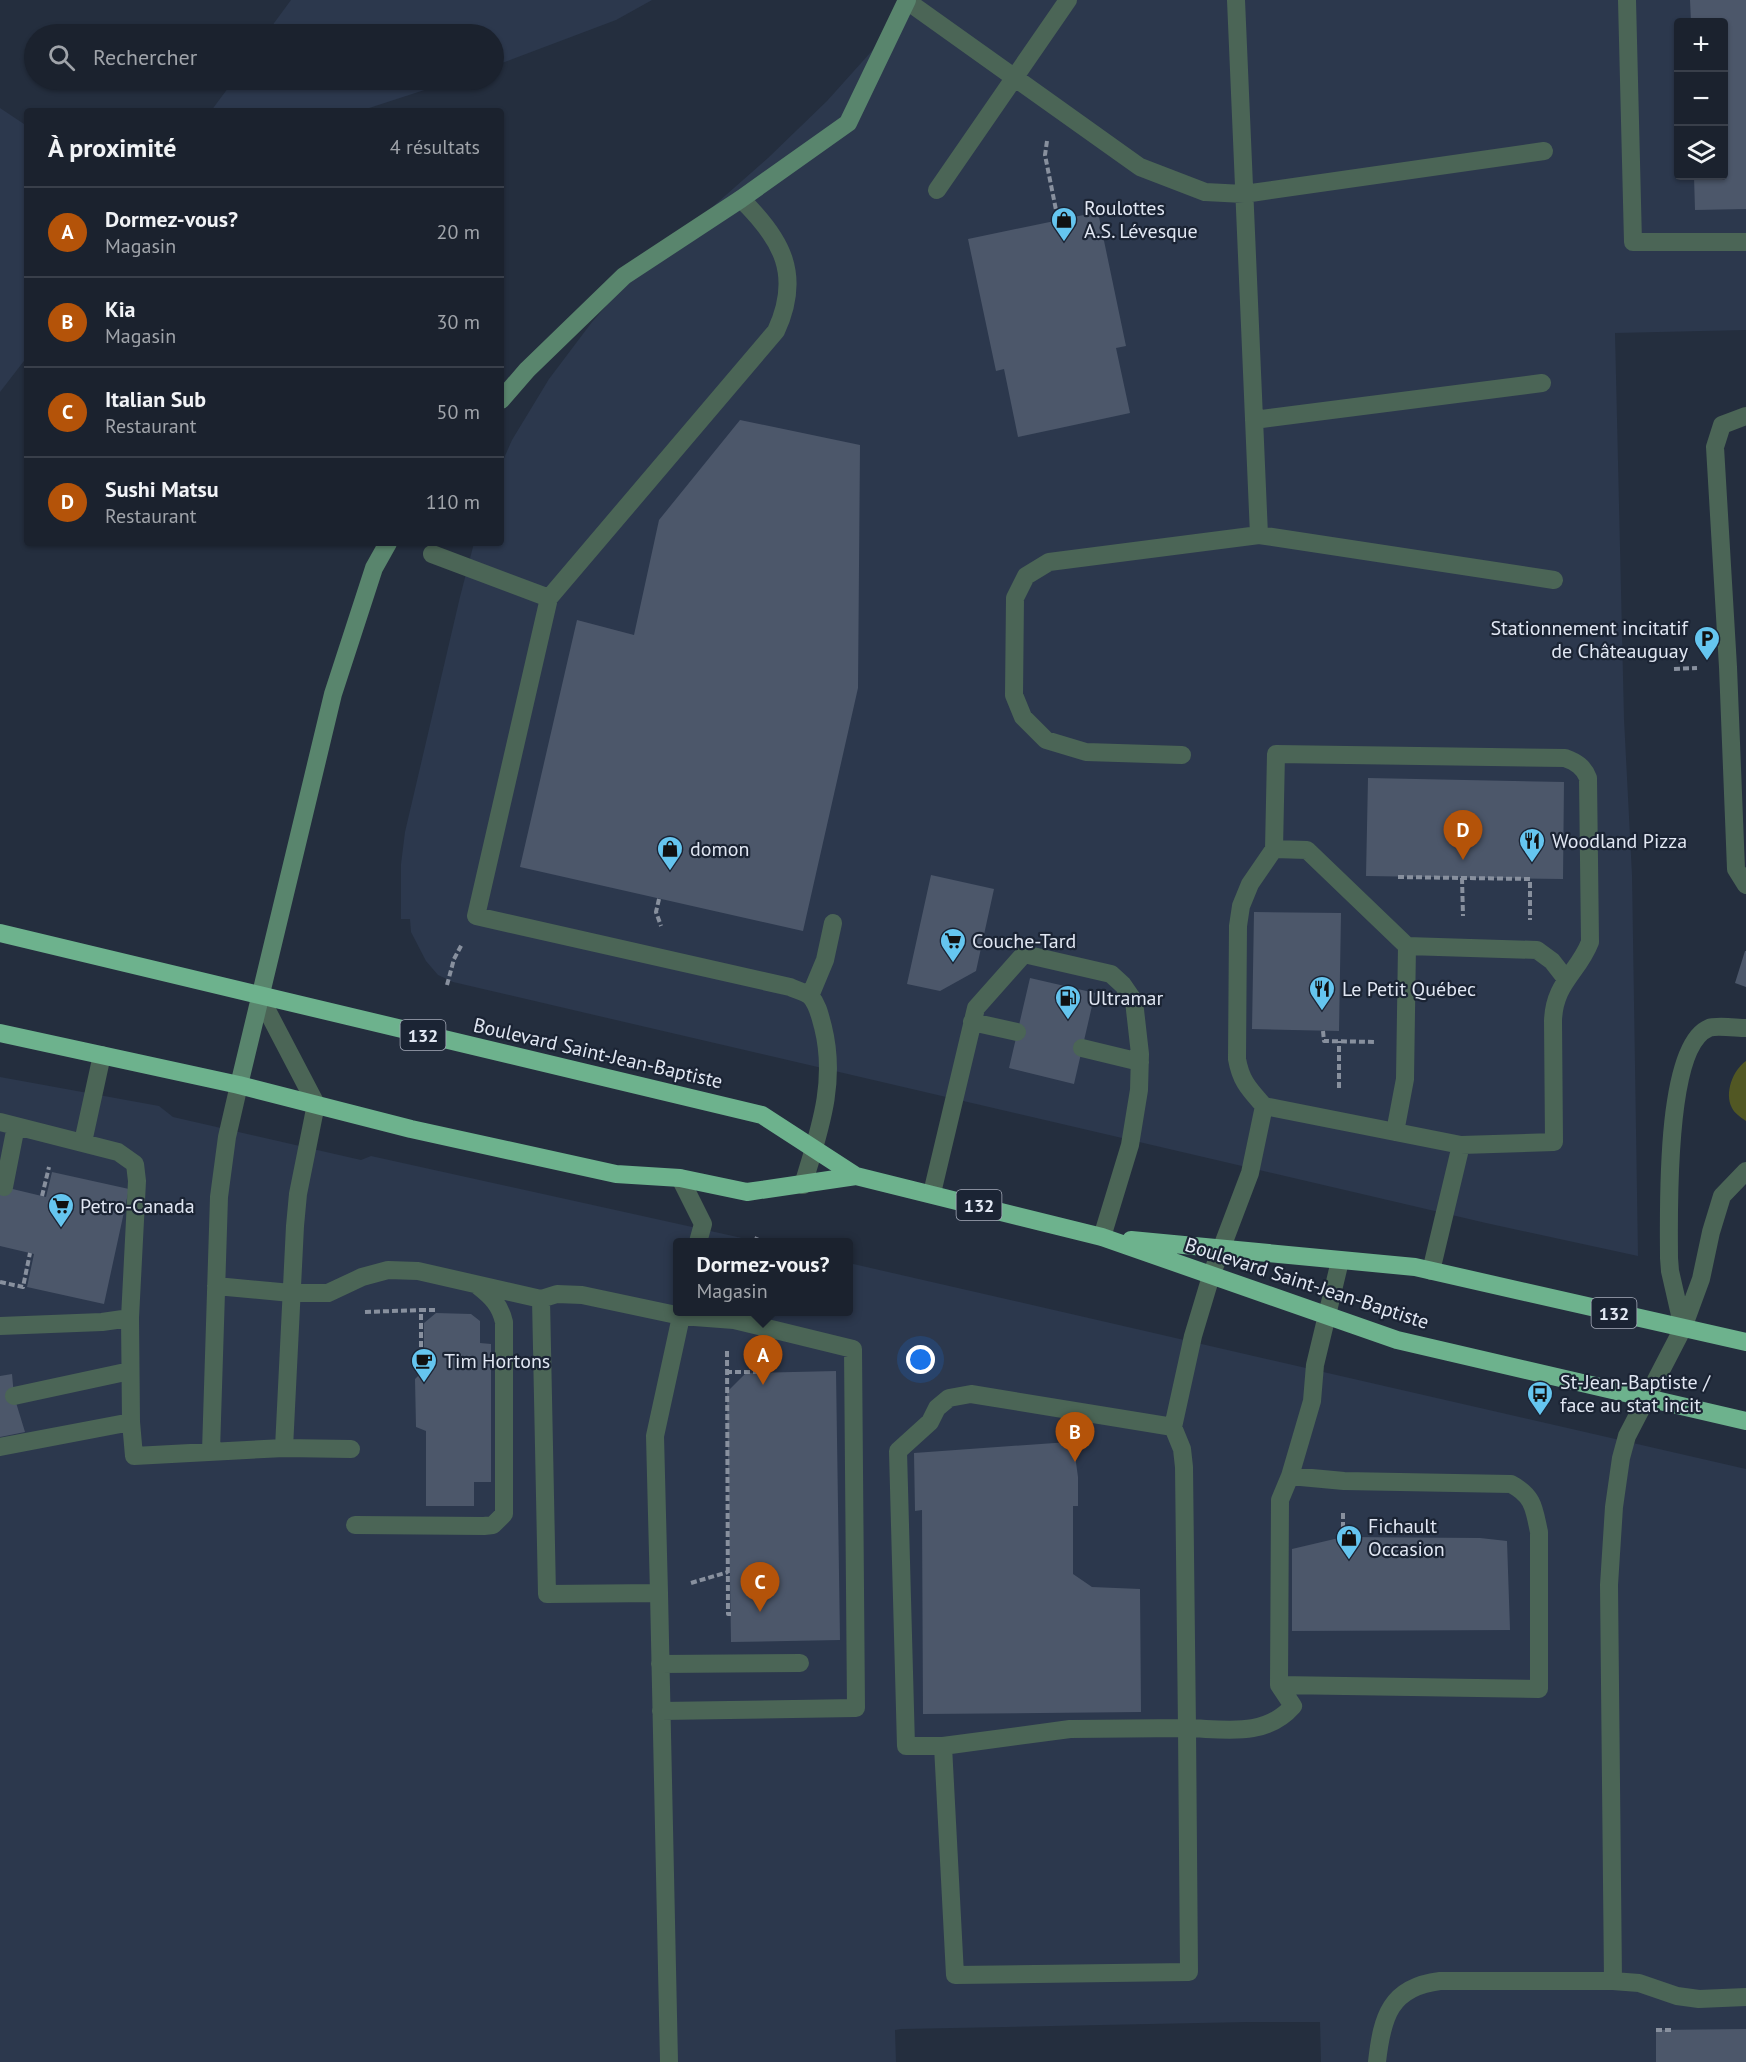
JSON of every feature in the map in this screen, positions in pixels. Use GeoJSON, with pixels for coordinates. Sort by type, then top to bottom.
{"type":"FeatureCollection","features":[{"type":"Feature","properties":{"kind":"highway","name":"Boulevard Saint-Jean-Baptiste"},"geometry":{"type":"LineString","coordinates":[[0,933],[762,1115],[856,1176],[1102,1237],[1397,1340],[1746,1421]]}},
{"type":"Feature","properties":{"kind":"highway","name":"Boulevard Saint-Jean-Baptiste"},"geometry":{"type":"LineString","coordinates":[[0,1032],[239,1084],[411,1129],[616,1174],[680,1178],[747,1192],[856,1176]]}},
{"type":"Feature","properties":{"kind":"highway","name":"Boulevard Saint-Jean-Baptiste"},"geometry":{"type":"LineString","coordinates":[[1102,1237],[1415,1267],[1746,1342]]}},
{"type":"Feature","properties":{"kind":"street"},"geometry":{"type":"LineString","coordinates":[[504,397],[527,370],[624,276],[741,199],[848,123],[907,0]]}},
{"type":"Feature","properties":{"kind":"street"},"geometry":{"type":"LineString","coordinates":[[239,1084],[333,694],[374,568],[386,546]]}},
{"type":"Feature","properties":{"kind":"lane"},"geometry":{"type":"LineString","coordinates":[[907,0],[1140,167],[1205,192],[1244,194],[1544,151]]}},
{"type":"Feature","properties":{"kind":"lane"},"geometry":{"type":"LineString","coordinates":[[937,190],[1068,0]]}},
{"type":"Feature","properties":{"kind":"lane"},"geometry":{"type":"LineString","coordinates":[[1236,0],[1258,535]]}},
{"type":"Feature","properties":{"kind":"lane"},"geometry":{"type":"LineString","coordinates":[[1627,0],[1633,242],[1746,242]]}},
{"type":"Feature","properties":{"kind":"lane"},"geometry":{"type":"LineString","coordinates":[[741,199],[762,219],[778,244],[787,266],[788,291],[785,312],[776,331],[549,598],[476,916],[790,987],[810,996],[818,1007],[826,1042],[829,1074],[824,1116],[803,1185]]}},
{"type":"Feature","properties":{"kind":"lane"},"geometry":{"type":"LineString","coordinates":[[1254,420],[1542,383]]}},
{"type":"Feature","properties":{"kind":"lane"},"geometry":{"type":"LineString","coordinates":[[1746,416],[1722,425],[1715,447],[1728,667],[1736,869],[1746,885]]}},
{"type":"Feature","properties":{"kind":"lane"},"geometry":{"type":"LineString","coordinates":[[1182,755],[1086,752],[1046,740],[1023,717],[1014,695],[1015,598],[1026,576],[1049,562],[1258,535],[1554,580]]}},
{"type":"Feature","properties":{"kind":"lane"},"geometry":{"type":"LineString","coordinates":[[432,554],[549,598]]}},
{"type":"Feature","properties":{"kind":"lane"},"geometry":{"type":"LineString","coordinates":[[1276,754],[1565,758],[1576,762],[1586,771],[1588,778],[1590,942],[1586,953],[1566,979],[1554,1002],[1553,1014],[1554,1142],[1461,1145],[1264,1106],[1240,1074],[1238,926],[1241,906],[1250,884],[1274,849],[1276,754]]}},
{"type":"Feature","properties":{"kind":"lane"},"geometry":{"type":"LineString","coordinates":[[1274,849],[1307,850],[1407,946],[1537,950],[1552,961],[1566,979]]}},
{"type":"Feature","properties":{"kind":"lane"},"geometry":{"type":"LineString","coordinates":[[810,996],[825,960],[833,923]]}},
{"type":"Feature","properties":{"kind":"lane"},"geometry":{"type":"LineString","coordinates":[[1395,1132],[1405,1079],[1407,946]]}},
{"type":"Feature","properties":{"kind":"lane"},"geometry":{"type":"LineString","coordinates":[[932,1193],[976,1008],[1024,954],[1111,974],[1123,985],[1134,1001],[1140,1062],[1139,1090],[1130,1145],[1102,1237]]}},
{"type":"Feature","properties":{"kind":"lane"},"geometry":{"type":"LineString","coordinates":[[259,995],[316,1104],[298,1194],[284,1448]]}},
{"type":"Feature","properties":{"kind":"lane"},"geometry":{"type":"LineString","coordinates":[[972,1022],[1017,1032]]}},
{"type":"Feature","properties":{"kind":"lane"},"geometry":{"type":"LineString","coordinates":[[1683,1328],[1669,1258],[1669,1169],[1678,1086],[1693,1041],[1710,1028],[1746,1028]]}},
{"type":"Feature","properties":{"kind":"lane"},"geometry":{"type":"LineString","coordinates":[[1082,1048],[1140,1062]]}},
{"type":"Feature","properties":{"kind":"lane"},"geometry":{"type":"LineString","coordinates":[[83,1142],[102,1055]]}},
{"type":"Feature","properties":{"kind":"lane"},"geometry":{"type":"LineString","coordinates":[[211,1451],[219,1197],[226,1137],[239,1084]]}},
{"type":"Feature","properties":{"kind":"lane"},"geometry":{"type":"LineString","coordinates":[[943,1746],[955,1975],[1189,1971],[1184,1467],[1182,1449],[1173,1427],[1193,1336],[1221,1249],[1250,1173],[1264,1106]]}},
{"type":"Feature","properties":{"kind":"lane"},"geometry":{"type":"LineString","coordinates":[[4,1187],[8,1124],[118,1152],[135,1164],[137,1188],[130,1318],[131,1422],[134,1456],[284,1448],[351,1449]]}},
{"type":"Feature","properties":{"kind":"lane"},"geometry":{"type":"LineString","coordinates":[[1431,1271],[1461,1145]]}},
{"type":"Feature","properties":{"kind":"lane"},"geometry":{"type":"LineString","coordinates":[[1613,1981],[1610,1560],[1621,1458],[1627,1436],[1683,1328],[1701,1279],[1711,1232],[1722,1196],[1746,1171]]}},
{"type":"Feature","properties":{"kind":"lane"},"geometry":{"type":"LineString","coordinates":[[680,1178],[703,1224],[699,1238]]}},
{"type":"Feature","properties":{"kind":"lane"},"geometry":{"type":"LineString","coordinates":[[1173,1427],[971,1394],[949,1398],[937,1408],[930,1422],[898,1451],[906,1746],[943,1746],[1070,1729],[1246,1729],[1263,1727],[1272,1723],[1280,1719],[1293,1706],[1279,1685],[1280,1500],[1290,1476],[1312,1401],[1314,1371],[1340,1261]]}},
{"type":"Feature","properties":{"kind":"lane"},"geometry":{"type":"LineString","coordinates":[[216,1286],[291,1293],[328,1293],[362,1277],[388,1270],[418,1271],[541,1299],[557,1294],[582,1295],[673,1312]]}},
{"type":"Feature","properties":{"kind":"lane"},"geometry":{"type":"LineString","coordinates":[[355,1524],[484,1527],[493,1525],[504,1514],[504,1322],[501,1309],[491,1296],[476,1284]]}},
{"type":"Feature","properties":{"kind":"lane"},"geometry":{"type":"LineString","coordinates":[[541,1299],[547,1594],[659,1593]]}},
{"type":"Feature","properties":{"kind":"lane"},"geometry":{"type":"LineString","coordinates":[[669,2062],[655,1436],[681,1316]]}},
{"type":"Feature","properties":{"kind":"lane"},"geometry":{"type":"LineString","coordinates":[[661,1711],[856,1708],[853,1349],[734,1320],[699,1316]]}},
{"type":"Feature","properties":{"kind":"lane"},"geometry":{"type":"LineString","coordinates":[[0,1326],[102,1322],[130,1318]]}},
{"type":"Feature","properties":{"kind":"lane"},"geometry":{"type":"LineString","coordinates":[[14,1396],[130,1371]]}},
{"type":"Feature","properties":{"kind":"lane"},"geometry":{"type":"LineString","coordinates":[[0,1447],[131,1422]]}},
{"type":"Feature","properties":{"kind":"lane"},"geometry":{"type":"LineString","coordinates":[[1279,1685],[1539,1689],[1539,1532],[1533,1507],[1524,1491],[1511,1484],[1344,1481],[1290,1476]]}},
{"type":"Feature","properties":{"kind":"lane"},"geometry":{"type":"LineString","coordinates":[[660,1664],[800,1663]]}},
{"type":"Feature","properties":{"kind":"lane"},"geometry":{"type":"LineString","coordinates":[[1377,2062],[1384,2020],[1393,2005],[1406,1992],[1422,1983],[1440,1981],[1613,1981],[1639,1983],[1677,1996],[1699,1999],[1746,1997]]}},
{"type":"Feature","properties":{"kind":"path"},"geometry":{"type":"LineString","coordinates":[[1058,220],[1045,155],[1047,141],[1065,113]]}},
{"type":"Feature","properties":{"kind":"path"},"geometry":{"type":"LineString","coordinates":[[1398,877],[1530,879],[1530,921]]}},
{"type":"Feature","properties":{"kind":"path"},"geometry":{"type":"LineString","coordinates":[[1462,878],[1462,893]]}},
{"type":"Feature","properties":{"kind":"path"},"geometry":{"type":"LineString","coordinates":[[447,985],[452,968]]}},
{"type":"Feature","properties":{"kind":"path"},"geometry":{"type":"LineString","coordinates":[[1323,1030],[1324,1041],[1339,1041],[1339,1121]]}},
{"type":"Feature","properties":{"kind":"path"},"geometry":{"type":"LineString","coordinates":[[0,1282],[23,1287],[30,1253]]}},
{"type":"Feature","properties":{"kind":"path"},"geometry":{"type":"LineString","coordinates":[[420,1374],[421,1310]]}},
{"type":"Feature","properties":{"kind":"path"},"geometry":{"type":"LineString","coordinates":[[356,1312],[444,1310]]}},
{"type":"Feature","properties":{"kind":"path"},"geometry":{"type":"LineString","coordinates":[[728,1344],[726,1372],[728,1614],[731,1614]]}},
{"type":"Feature","properties":{"kind":"path"},"geometry":{"type":"LineString","coordinates":[[726,1372],[760,1372]]}},
{"type":"Feature","properties":{"kind":"shaded area"},"geometry":{"type":"Polygon","coordinates":[[[291,0],[652,0],[616,20],[504,62],[504,24],[273,24],[291,0]]]}},
{"type":"Feature","properties":{"kind":"shaded area"},"geometry":{"type":"Polygon","coordinates":[[[913,0],[1746,0],[1746,330],[1615,333],[1624,719],[1632,875],[1638,1256],[1486,1223],[453,982],[438,975],[426,961],[411,932],[410,919],[401,919],[401,864],[405,832],[473,546],[504,546],[504,458],[512,440],[549,379],[592,322],[641,270],[768,158],[827,101],[888,33],[913,0]]]}},
{"type":"Feature","properties":{"kind":"shaded area"},"geometry":{"type":"Polygon","coordinates":[[[227,90],[424,90],[369,108],[213,108],[227,90]]]}},
{"type":"Feature","properties":{"kind":"shaded area"},"geometry":{"type":"Polygon","coordinates":[[[0,108],[24,124],[24,361],[0,392],[0,108]]]}},
{"type":"Feature","properties":{"kind":"shaded area"},"geometry":{"type":"Polygon","coordinates":[[[0,1077],[159,1106],[173,1117],[361,1160],[371,1156],[742,1238],[673,1238],[673,1316],[853,1316],[853,1264],[1746,1469],[1746,2062],[1321,2062],[1320,2022],[1248,2022],[901,2029],[895,2030],[896,2062],[0,2062],[0,1077]]]}},
{"type":"Feature","properties":{"kind":"green space"},"geometry":{"type":"Polygon","coordinates":[[[1746,1061],[1746,1121],[1733,1110],[1729,1089],[1737,1070],[1746,1061]]]}},
{"type":"Feature","properties":{"kind":"building"},"geometry":{"type":"Polygon","coordinates":[[[1690,0],[1746,0],[1746,209],[1695,210],[1694,180],[1728,180],[1728,18],[1691,18],[1690,0]]]}},
{"type":"Feature","properties":{"kind":"building"},"geometry":{"type":"Polygon","coordinates":[[[1098,212],[1126,346],[1116,348],[1130,413],[1018,437],[1004,369],[996,371],[968,239],[1098,212]]]}},
{"type":"Feature","properties":{"kind":"building"},"geometry":{"type":"Polygon","coordinates":[[[740,420],[860,445],[858,688],[803,931],[520,867],[577,620],[634,635],[659,520],[740,420]]]}},
{"type":"Feature","properties":{"kind":"building"},"geometry":{"type":"Polygon","coordinates":[[[1368,778],[1564,782],[1563,879],[1366,876],[1368,778]]]}},
{"type":"Feature","properties":{"kind":"building"},"geometry":{"type":"Polygon","coordinates":[[[931,875],[994,889],[976,971],[940,991],[907,984],[931,875]]]}},
{"type":"Feature","properties":{"kind":"building"},"geometry":{"type":"Polygon","coordinates":[[[1254,912],[1341,913],[1339,1031],[1252,1029],[1254,912]]]}},
{"type":"Feature","properties":{"kind":"building"},"geometry":{"type":"Polygon","coordinates":[[[1746,951],[1746,987],[1735,983],[1746,951]]]}},
{"type":"Feature","properties":{"kind":"building"},"geometry":{"type":"Polygon","coordinates":[[[1030,978],[1095,993],[1074,1084],[1009,1068],[1030,978]]]}},
{"type":"Feature","properties":{"kind":"building"},"geometry":{"type":"Polygon","coordinates":[[[52,1172],[129,1189],[104,1304],[27,1287],[34,1254],[0,1246],[0,1186],[46,1197],[52,1172]]]}},
{"type":"Feature","properties":{"kind":"building"},"geometry":{"type":"Polygon","coordinates":[[[436,1313],[471,1314],[480,1321],[480,1343],[491,1344],[491,1482],[474,1482],[474,1506],[426,1506],[426,1431],[416,1427],[415,1379],[424,1370],[424,1323],[436,1313]]]}},
{"type":"Feature","properties":{"kind":"building"},"geometry":{"type":"Polygon","coordinates":[[[836,1371],[840,1640],[731,1642],[727,1392],[746,1373],[836,1371]]]}},
{"type":"Feature","properties":{"kind":"building"},"geometry":{"type":"Polygon","coordinates":[[[12,1374],[14,1396],[25,1432],[0,1437],[0,1376],[12,1374]]]}},
{"type":"Feature","properties":{"kind":"building"},"geometry":{"type":"Polygon","coordinates":[[[1069,1442],[1074,1448],[1078,1477],[1078,1506],[1073,1506],[1073,1574],[1092,1587],[1140,1589],[1141,1712],[923,1714],[922,1510],[915,1511],[914,1453],[1069,1442]]]}},
{"type":"Feature","properties":{"kind":"building"},"geometry":{"type":"Polygon","coordinates":[[[1343,1537],[1480,1538],[1507,1541],[1510,1630],[1292,1631],[1292,1549],[1343,1537]]]}},
{"type":"Feature","properties":{"kind":"building"},"geometry":{"type":"Polygon","coordinates":[[[1746,2029],[1746,2062],[1656,2062],[1656,2030],[1746,2029]]]}},
{"type":"Feature","properties":{"kind":"place","name":"Roulottes A.S. Lévesque"},"geometry":{"type":"Point","coordinates":[1064,243]}},
{"type":"Feature","properties":{"kind":"place","name":"Stationnement incitatif de Châteauguay"},"geometry":{"type":"Point","coordinates":[1707,662]}},
{"type":"Feature","properties":{"kind":"place","name":"Sushi Matsu"},"geometry":{"type":"Point","coordinates":[1463,860]}},
{"type":"Feature","properties":{"kind":"place","name":"Woodland Pizza"},"geometry":{"type":"Point","coordinates":[1532,864]}},
{"type":"Feature","properties":{"kind":"place","name":"domon"},"geometry":{"type":"Point","coordinates":[670,872]}},
{"type":"Feature","properties":{"kind":"place","name":"Couche-Tard"},"geometry":{"type":"Point","coordinates":[953,964]}},
{"type":"Feature","properties":{"kind":"place","name":"Le Petit Québec"},"geometry":{"type":"Point","coordinates":[1322,1012]}},
{"type":"Feature","properties":{"kind":"place","name":"Ultramar"},"geometry":{"type":"Point","coordinates":[1068,1021]}},
{"type":"Feature","properties":{"kind":"place","name":"Petro-Canada"},"geometry":{"type":"Point","coordinates":[61,1229]}},
{"type":"Feature","properties":{"kind":"place","name":"Tim Hortons"},"geometry":{"type":"Point","coordinates":[424,1384]}},
{"type":"Feature","properties":{"kind":"place","name":"Dormez-vous?"},"geometry":{"type":"Point","coordinates":[763,1385]}},
{"type":"Feature","properties":{"kind":"place","name":"St-Jean-Baptiste / face au stat incit"},"geometry":{"type":"Point","coordinates":[1540,1417]}},
{"type":"Feature","properties":{"kind":"place","name":"Kia"},"geometry":{"type":"Point","coordinates":[1075,1462]}},
{"type":"Feature","properties":{"kind":"place","name":"Fichault Occasion"},"geometry":{"type":"Point","coordinates":[1349,1561]}},
{"type":"Feature","properties":{"kind":"place","name":"Italian Sub"},"geometry":{"type":"Point","coordinates":[760,1612]}}]}
